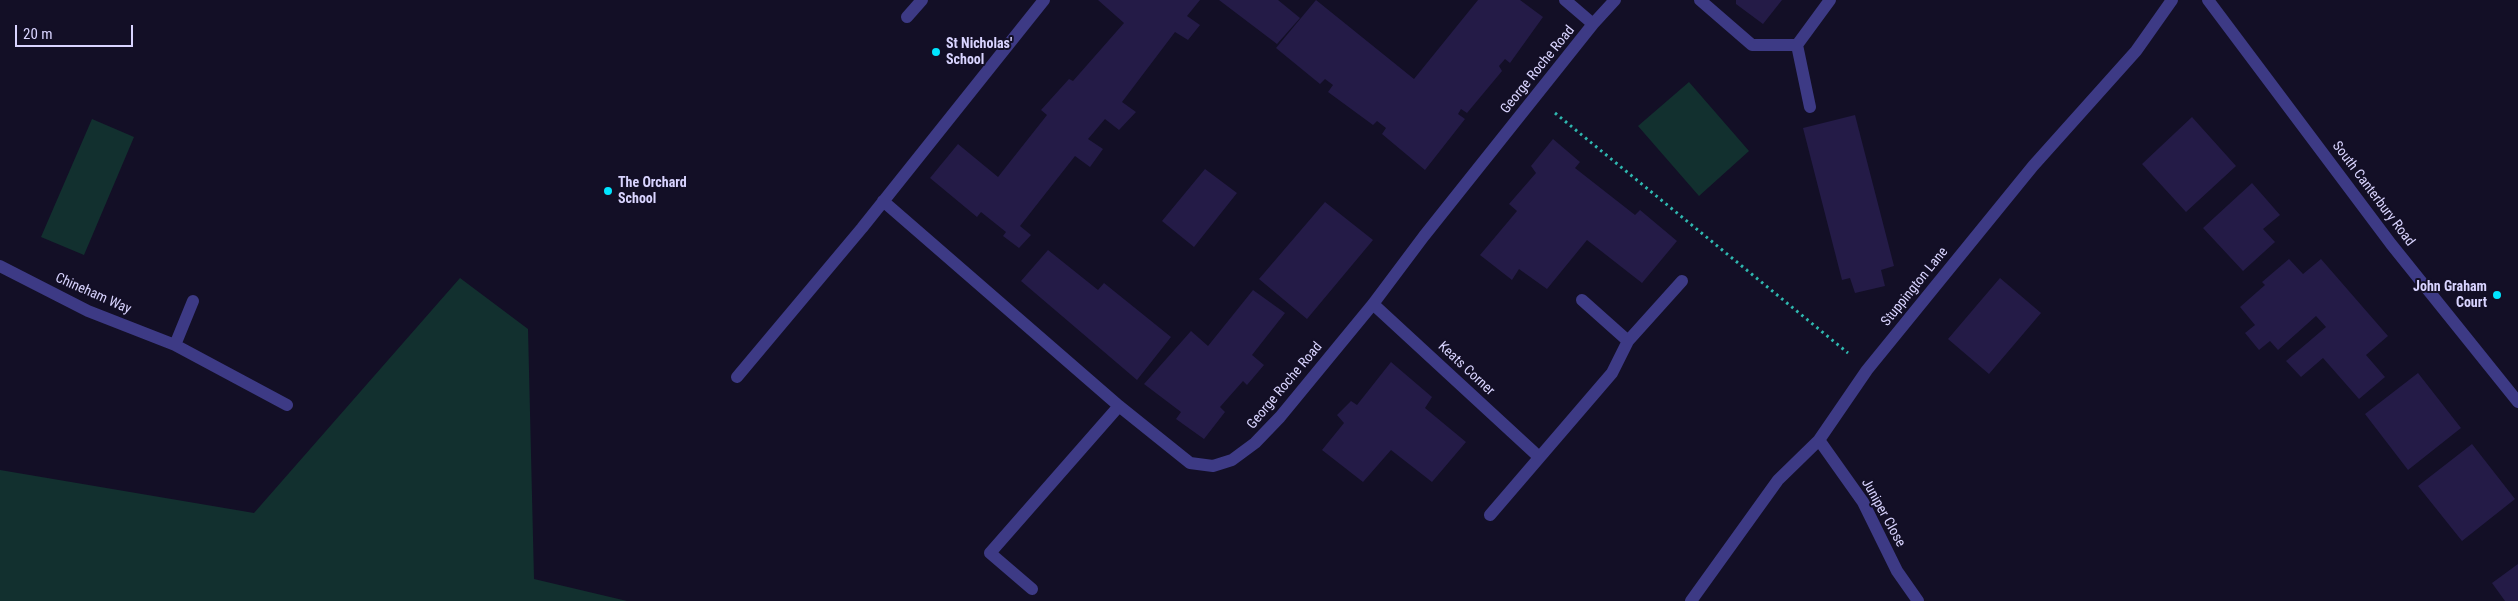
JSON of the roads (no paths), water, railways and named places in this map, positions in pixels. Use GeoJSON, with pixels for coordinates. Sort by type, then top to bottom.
{"type":"FeatureCollection","features":[{"type":"Feature","properties":{"kind":"street"},"geometry":{"type":"LineString","coordinates":[[907,18],[922,0]]}},
{"type":"Feature","properties":{"kind":"street"},"geometry":{"type":"LineString","coordinates":[[737,377],[862,228],[1044,0]]}},
{"type":"Feature","properties":{"kind":"street"},"geometry":{"type":"LineString","coordinates":[[1565,0],[1593,24]]}},
{"type":"Feature","properties":{"kind":"street","name":"George Roche Road"},"geometry":{"type":"LineString","coordinates":[[883,201],[1119,406],[1190,462],[1213,466],[1232,460],[1255,443],[1280,417],[1373,304],[1424,236],[1593,24],[1615,0]]}},
{"type":"Feature","properties":{"kind":"street"},"geometry":{"type":"LineString","coordinates":[[1700,0],[1752,44],[1797,45]]}},
{"type":"Feature","properties":{"kind":"street"},"geometry":{"type":"LineString","coordinates":[[1810,107],[1797,45],[1830,0]]}},
{"type":"Feature","properties":{"kind":"street","name":"Stuppington Lane"},"geometry":{"type":"LineString","coordinates":[[1691,601],[1778,480],[1819,440],[1867,370],[2033,166],[2136,51],[2172,0]]}},
{"type":"Feature","properties":{"kind":"street","name":"South Canterbury Road"},"geometry":{"type":"LineString","coordinates":[[2208,0],[2391,244],[2518,402]]}},
{"type":"Feature","properties":{"kind":"street","name":"Chineham Way"},"geometry":{"type":"LineString","coordinates":[[0,266],[88,311],[175,345],[287,405]]}},
{"type":"Feature","properties":{"kind":"street"},"geometry":{"type":"LineString","coordinates":[[1490,515],[1612,373],[1628,341],[1682,281]]}},
{"type":"Feature","properties":{"kind":"street"},"geometry":{"type":"LineString","coordinates":[[1582,300],[1628,341]]}},
{"type":"Feature","properties":{"kind":"street"},"geometry":{"type":"LineString","coordinates":[[175,345],[193,301]]}},
{"type":"Feature","properties":{"kind":"street","name":"Keats Corner"},"geometry":{"type":"LineString","coordinates":[[1373,304],[1539,457]]}},
{"type":"Feature","properties":{"kind":"street"},"geometry":{"type":"LineString","coordinates":[[1032,589],[990,553],[1119,406]]}},
{"type":"Feature","properties":{"kind":"street","name":"Juniper Close"},"geometry":{"type":"LineString","coordinates":[[1819,440],[1862,502],[1897,571],[1918,601]]}},
{"type":"Feature","properties":{"kind":"place","name":"St Nicholas' School"},"geometry":{"type":"Point","coordinates":[936,52]}},
{"type":"Feature","properties":{"kind":"place","name":"The Orchard School"},"geometry":{"type":"Point","coordinates":[608,191]}},
{"type":"Feature","properties":{"kind":"place","name":"John Graham Court"},"geometry":{"type":"Point","coordinates":[2497,295]}}]}
